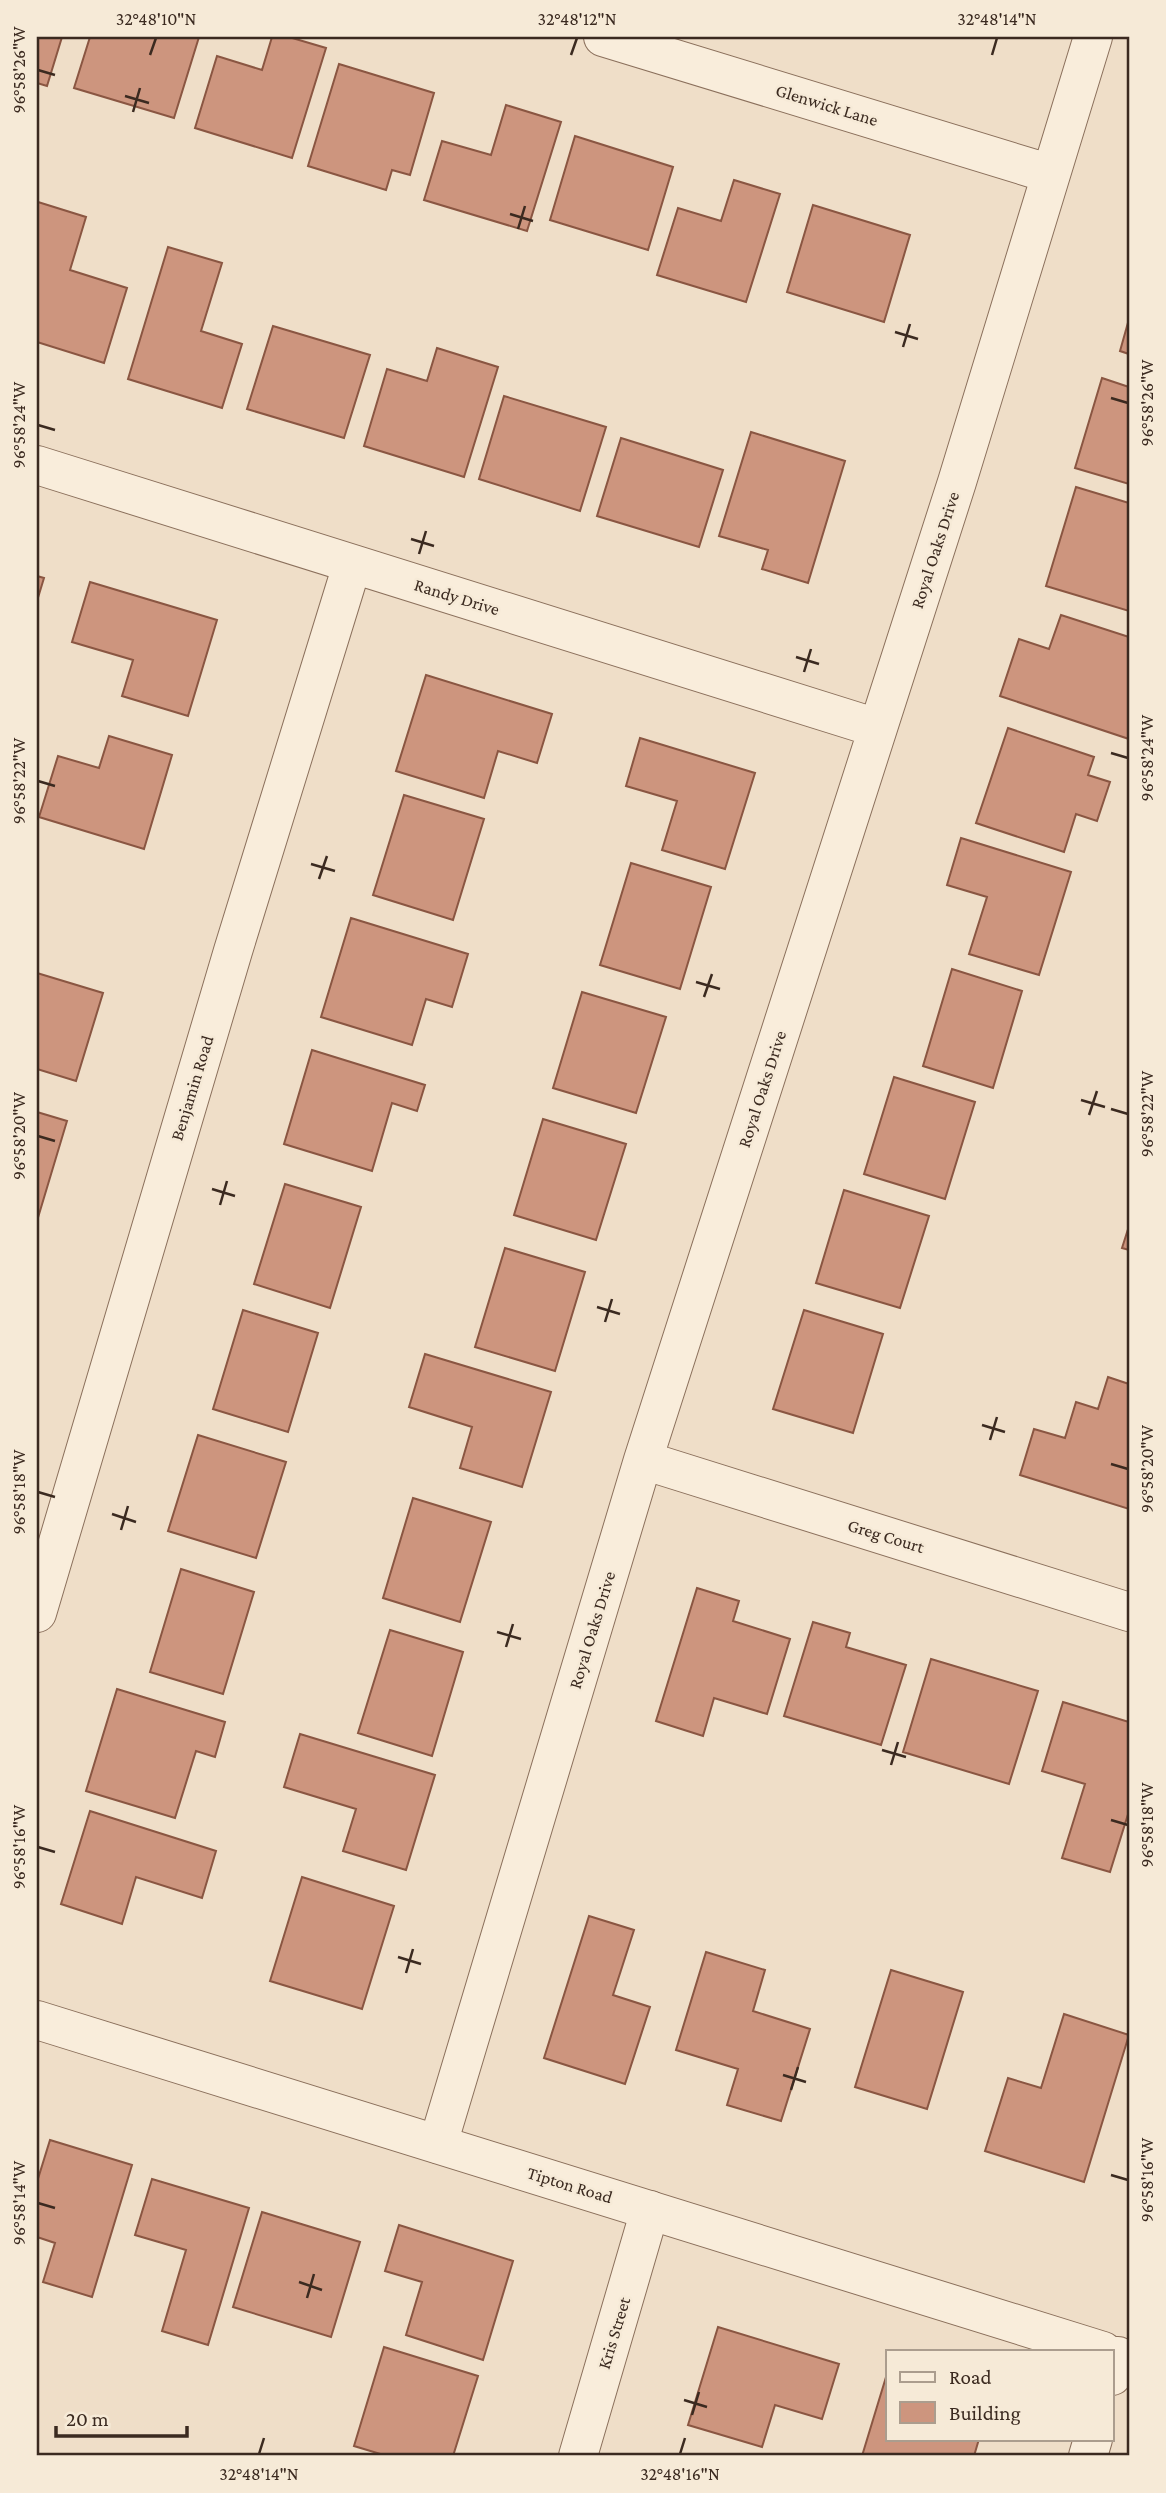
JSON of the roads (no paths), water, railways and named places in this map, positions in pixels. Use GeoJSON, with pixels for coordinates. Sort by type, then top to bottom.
{"type":"FeatureCollection","features":[{"type":"Feature","properties":{"kind":"street","name":"Glenwick Lane"},"geometry":{"type":"LineString","coordinates":[[603,37],[1051,174]]}},
{"type":"Feature","properties":{"kind":"street","name":"Royal Oaks Drive"},"geometry":{"type":"LineString","coordinates":[[438,2144],[643,1460],[962,468],[1093,37]]}},
{"type":"Feature","properties":{"kind":"street","name":"Randy Drive"},"geometry":{"type":"LineString","coordinates":[[37,466],[877,728]]}},
{"type":"Feature","properties":{"kind":"street","name":"Benjamin Road"},"geometry":{"type":"LineString","coordinates":[[37,1613],[233,951],[352,565]]}},
{"type":"Feature","properties":{"kind":"street","name":"Greg Court"},"geometry":{"type":"LineString","coordinates":[[643,1460],[1129,1612]]}},
{"type":"Feature","properties":{"kind":"street","name":"Tipton Road"},"geometry":{"type":"LineString","coordinates":[[37,2020],[650,2210],[1087,2350]]}},
{"type":"Feature","properties":{"kind":"street","name":"Kris Street"},"geometry":{"type":"LineString","coordinates":[[578,2456],[650,2210]]}}]}
